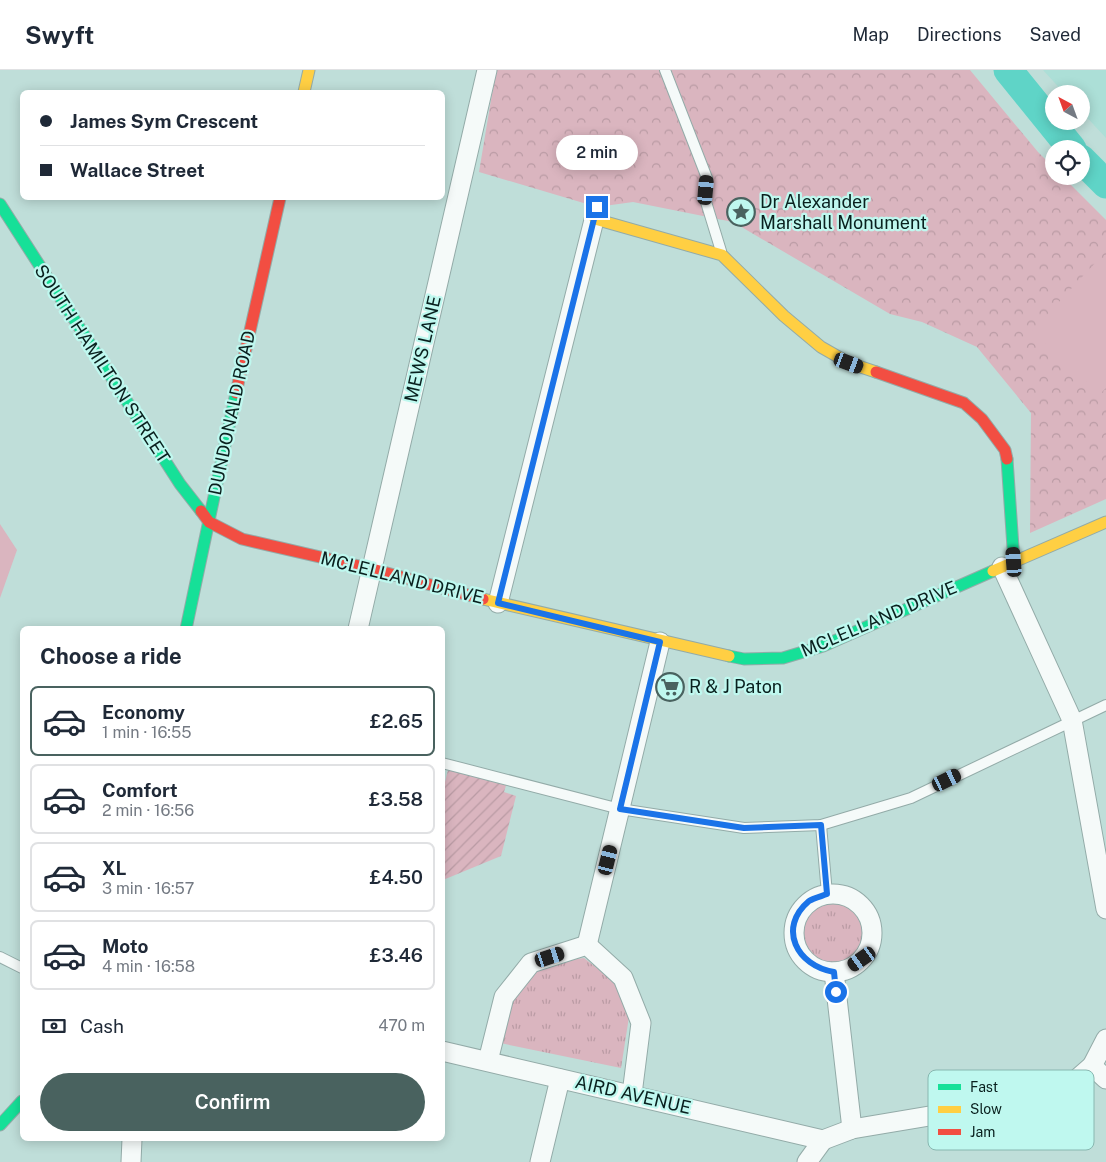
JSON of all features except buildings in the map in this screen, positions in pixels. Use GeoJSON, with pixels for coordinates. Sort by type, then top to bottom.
{"type":"FeatureCollection","features":[{"type":"Feature","properties":{"kind":"street"},"geometry":{"type":"LineString","coordinates":[[304,90],[309,70]]}},
{"type":"Feature","properties":{"kind":"street","name":"MEWS LANE"},"geometry":{"type":"LineString","coordinates":[[359,626],[487,70]]}},
{"type":"Feature","properties":{"kind":"street","name":"DUNDONALD ROAD"},"geometry":{"type":"LineString","coordinates":[[187,626],[280,200]]}},
{"type":"Feature","properties":{"kind":"street","name":"SOUTH HAMILTON STREET"},"geometry":{"type":"LineString","coordinates":[[0,204],[180,484],[209,522]]}},
{"type":"Feature","properties":{"kind":"street"},"geometry":{"type":"LineString","coordinates":[[498,603],[596,213],[722,255],[784,316],[821,347],[849,363],[964,403],[982,420],[1005,450],[1008,471],[1008,564],[1072,720],[1106,909]]}},
{"type":"Feature","properties":{"kind":"street","name":"MCLELLAND DRIVE"},"geometry":{"type":"LineString","coordinates":[[209,522],[242,539],[372,569],[498,603],[660,642],[744,659],[783,658],[823,646],[1106,522]]}},
{"type":"Feature","properties":{"kind":"street"},"geometry":{"type":"LineString","coordinates":[[587,945],[660,642]]}},
{"type":"Feature","properties":{"kind":"street"},"geometry":{"type":"LineString","coordinates":[[827,894],[848,896],[862,905],[870,917],[873,931],[870,948],[862,959],[848,969],[834,972],[821,970],[810,964],[800,954],[795,940],[794,926],[799,912],[810,900],[827,894]]}},
{"type":"Feature","properties":{"kind":"street"},"geometry":{"type":"LineString","coordinates":[[488,1061],[504,998],[531,963],[587,945]]}},
{"type":"Feature","properties":{"kind":"street"},"geometry":{"type":"LineString","coordinates":[[587,945],[623,978],[641,1023],[632,1094]]}},
{"type":"Feature","properties":{"kind":"street"},"geometry":{"type":"LineString","coordinates":[[834,972],[852,1129]]}},
{"type":"Feature","properties":{"kind":"street"},"geometry":{"type":"LineString","coordinates":[[1099,1073],[1106,1039]]}},
{"type":"Feature","properties":{"kind":"street","name":"AIRD AVENUE"},"geometry":{"type":"LineString","coordinates":[[445,1052],[823,1140]]}},
{"type":"Feature","properties":{"kind":"street"},"geometry":{"type":"LineString","coordinates":[[540,1162],[560,1079]]}},
{"type":"Feature","properties":{"kind":"street"},"geometry":{"type":"LineString","coordinates":[[0,1125],[20,1103]]}},
{"type":"Feature","properties":{"kind":"street"},"geometry":{"type":"LineString","coordinates":[[807,1162],[823,1140],[852,1129],[928,1116]]}},
{"type":"Feature","properties":{"kind":"street"},"geometry":{"type":"LineString","coordinates":[[131,1162],[132,1141]]}},
{"type":"Feature","properties":{"kind":"lane"},"geometry":{"type":"LineString","coordinates":[[665,70],[708,178],[706,202],[722,255]]}},
{"type":"Feature","properties":{"kind":"lane"},"geometry":{"type":"LineString","coordinates":[[445,764],[620,809],[744,828],[821,825],[911,798],[1106,705]]}},
{"type":"Feature","properties":{"kind":"lane"},"geometry":{"type":"LineString","coordinates":[[821,825],[827,894]]}},
{"type":"Feature","properties":{"kind":"lane"},"geometry":{"type":"LineString","coordinates":[[0,957],[20,967]]}},
{"type":"Feature","properties":{"kind":"shaded area"},"geometry":{"type":"Polygon","coordinates":[[[1043,70],[1106,70],[1106,138],[1090,121],[1090,85],[1057,85],[1043,70]]]}},
{"type":"Feature","properties":{"kind":"green space"},"geometry":{"type":"Polygon","coordinates":[[[496,70],[970,70],[1045,159],[1045,185],[1071,185],[1106,220],[1106,499],[1030,533],[1031,413],[977,347],[922,322],[890,314],[733,222],[633,202],[597,207],[479,172],[496,70]]]}},
{"type":"Feature","properties":{"kind":"green space"},"geometry":{"type":"Polygon","coordinates":[[[1096,262],[1106,271],[1106,388],[1100,394],[1032,331],[1096,262]]]}},
{"type":"Feature","properties":{"kind":"green space"},"geometry":{"type":"Polygon","coordinates":[[[0,524],[17,550],[0,598],[0,524]]]}},
{"type":"Feature","properties":{"kind":"green space"},"geometry":{"type":"Polygon","coordinates":[[[448,770],[507,782],[504,792],[516,796],[501,856],[445,879],[445,782],[448,770]]]}},
{"type":"Feature","properties":{"kind":"green space"},"geometry":{"type":"Polygon","coordinates":[[[833,900],[845,902],[856,909],[863,920],[865,932],[863,944],[856,955],[845,962],[833,964],[821,962],[810,955],[803,944],[801,932],[803,920],[810,909],[821,902],[833,900]]]}},
{"type":"Feature","properties":{"kind":"green space"},"geometry":{"type":"Polygon","coordinates":[[[584,958],[615,982],[629,1017],[621,1068],[500,1043],[518,986],[545,964],[584,958]]]}},
{"type":"Feature","properties":{"kind":"waterway"},"geometry":{"type":"LineString","coordinates":[[1008,70],[1065,140]]}},
{"type":"Feature","properties":{"kind":"waterway"},"geometry":{"type":"LineString","coordinates":[[1090,168],[1106,184]]}},
{"type":"Feature","properties":{"kind":"traffic: fast"},"geometry":{"type":"LineString","coordinates":[[0,204],[180,484],[201,511]]}},
{"type":"Feature","properties":{"kind":"traffic: fast"},"geometry":{"type":"LineString","coordinates":[[187,626],[236,393]]}},
{"type":"Feature","properties":{"kind":"traffic: fast"},"geometry":{"type":"LineString","coordinates":[[1007,459],[1014,562]]}},
{"type":"Feature","properties":{"kind":"traffic: fast"},"geometry":{"type":"LineString","coordinates":[[729,656],[744,659],[783,658],[823,646],[993,571]]}},
{"type":"Feature","properties":{"kind":"traffic: fast"},"geometry":{"type":"LineString","coordinates":[[0,1125],[20,1103]]}},
{"type":"Feature","properties":{"kind":"traffic: slow"},"geometry":{"type":"LineString","coordinates":[[304,90],[309,70]]}},
{"type":"Feature","properties":{"kind":"traffic: slow"},"geometry":{"type":"LineString","coordinates":[[595,219],[722,255],[784,316],[821,347],[849,363],[876,372]]}},
{"type":"Feature","properties":{"kind":"traffic: slow"},"geometry":{"type":"LineString","coordinates":[[993,571],[1106,522]]}},
{"type":"Feature","properties":{"kind":"traffic: slow"},"geometry":{"type":"LineString","coordinates":[[483,599],[729,656]]}},
{"type":"Feature","properties":{"kind":"traffic: jam"},"geometry":{"type":"LineString","coordinates":[[236,393],[280,200]]}},
{"type":"Feature","properties":{"kind":"traffic: jam"},"geometry":{"type":"LineString","coordinates":[[876,372],[964,403],[982,419],[1005,450],[1007,459]]}},
{"type":"Feature","properties":{"kind":"traffic: jam"},"geometry":{"type":"LineString","coordinates":[[201,511],[209,522],[242,539],[372,569],[483,599]]}},
{"type":"Feature","properties":{"kind":"place","name":"Dr Alexander Marshall Monument"},"geometry":{"type":"Point","coordinates":[741,212]}},
{"type":"Feature","properties":{"kind":"place","name":"R & J Paton"},"geometry":{"type":"Point","coordinates":[670,687]}},
{"type":"Feature","properties":{"kind":"route"},"geometry":{"type":"LineString","coordinates":[[597,207],[498,603],[660,642],[620,809],[744,828],[821,825],[827,894],[810,900],[799,912],[794,926],[795,940],[800,954],[810,964],[821,970],[834,972],[836,992]]}}]}
